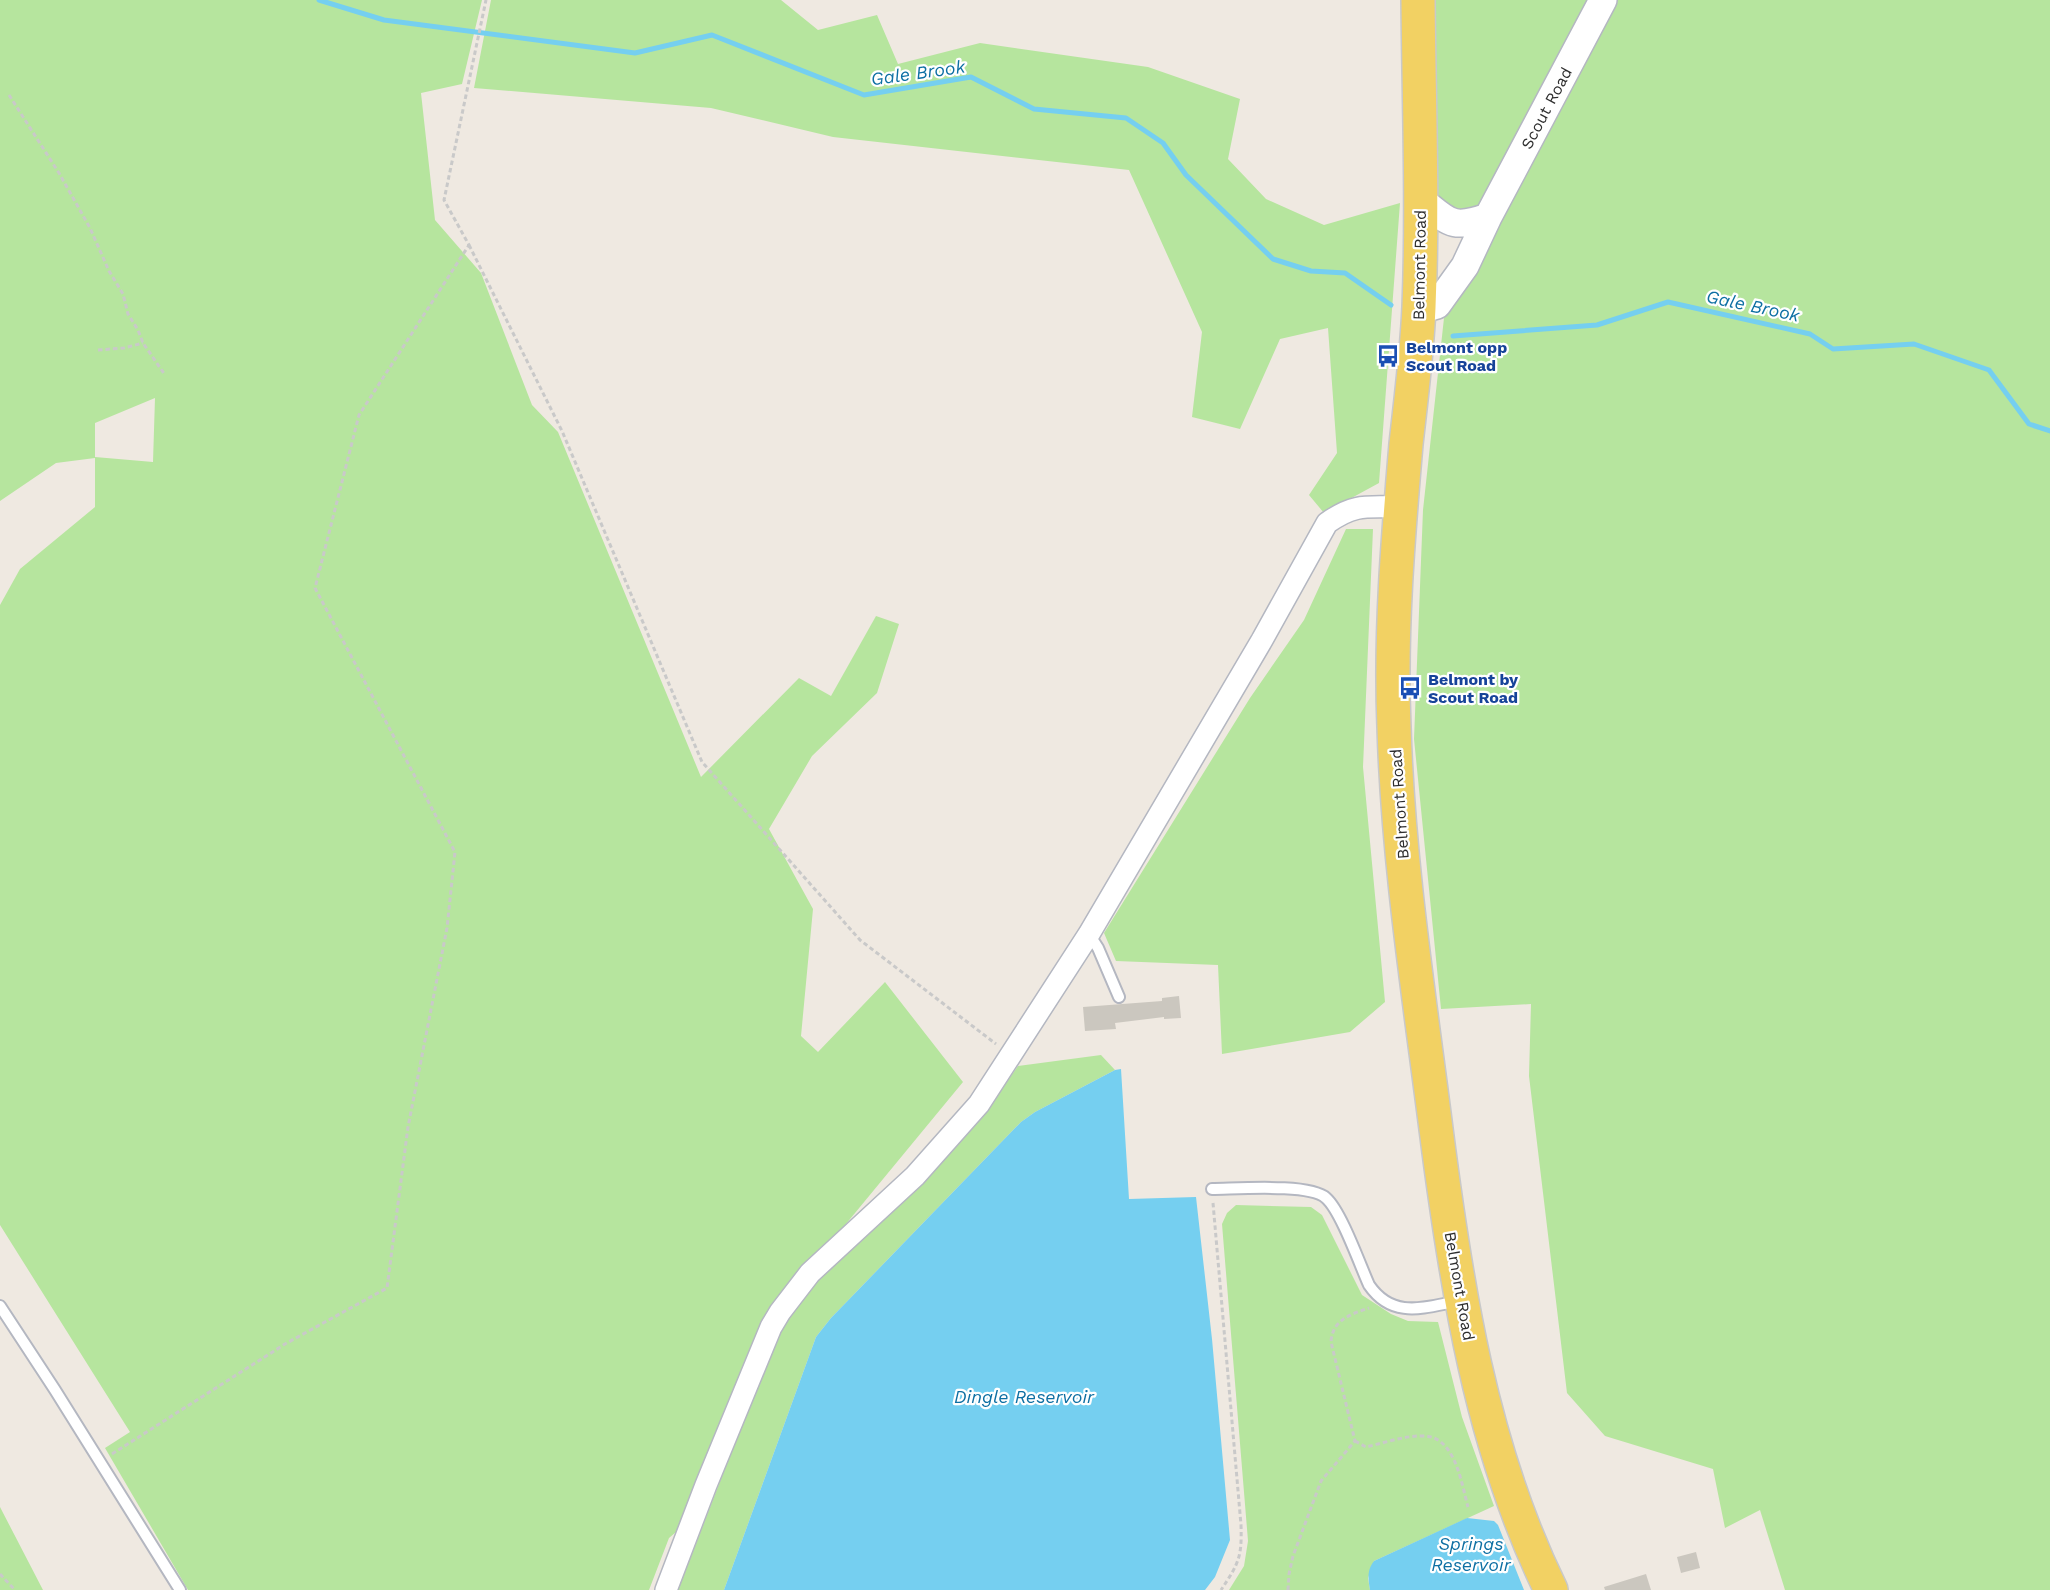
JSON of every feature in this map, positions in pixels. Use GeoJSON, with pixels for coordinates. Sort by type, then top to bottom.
{"type":"FeatureCollection","features":[{"type":"Feature","properties":{"kind":"main road","name":"Belmont Road"},"geometry":{"type":"LineString","coordinates":[[1418,0],[1419,310],[1395,594],[1393,725],[1402,858],[1443,1182],[1472,1357],[1488,1421],[1526,1536],[1551,1590]]}},
{"type":"Feature","properties":{"kind":"street","name":"Scout Road"},"geometry":{"type":"LineString","coordinates":[[1419,310],[1437,305],[1465,266],[1488,217],[1603,0]]}},
{"type":"Feature","properties":{"kind":"street"},"geometry":{"type":"LineString","coordinates":[[1420,199],[1453,223],[1462,225],[1488,217]]}},
{"type":"Feature","properties":{"kind":"street"},"geometry":{"type":"LineString","coordinates":[[666,1590],[706,1485],[771,1327],[780,1312],[810,1273],[915,1176],[979,1104],[1089,934],[1262,640],[1327,523],[1344,510],[1353,508],[1401,507]]}},
{"type":"Feature","properties":{"kind":"lane"},"geometry":{"type":"LineString","coordinates":[[1089,934],[1098,948],[1119,997]]}},
{"type":"Feature","properties":{"kind":"lane"},"geometry":{"type":"LineString","coordinates":[[1212,1190],[1291,1189],[1312,1191],[1325,1196],[1335,1208],[1376,1296],[1396,1307],[1412,1309],[1463,1300]]}},
{"type":"Feature","properties":{"kind":"lane"},"geometry":{"type":"LineString","coordinates":[[0,1306],[180,1590]]}},
{"type":"Feature","properties":{"kind":"path"},"geometry":{"type":"LineString","coordinates":[[486,0],[444,200],[562,431],[702,762],[860,940],[1011,1054]]}},
{"type":"Feature","properties":{"kind":"path"},"geometry":{"type":"LineString","coordinates":[[9,95],[59,173],[90,228],[109,272],[123,294],[128,314],[138,330],[142,344],[165,375]]}},
{"type":"Feature","properties":{"kind":"path"},"geometry":{"type":"LineString","coordinates":[[100,1461],[285,1344],[387,1288],[408,1126],[447,928],[455,852],[315,588],[359,415],[469,245]]}},
{"type":"Feature","properties":{"kind":"path"},"geometry":{"type":"LineString","coordinates":[[98,350],[142,344]]}},
{"type":"Feature","properties":{"kind":"path"},"geometry":{"type":"LineString","coordinates":[[1212,1190],[1242,1551],[1236,1567],[1221,1590]]}},
{"type":"Feature","properties":{"kind":"path"},"geometry":{"type":"LineString","coordinates":[[1385,1302],[1350,1314],[1337,1323],[1332,1333],[1331,1342],[1355,1441],[1366,1447],[1419,1436],[1435,1438],[1452,1455],[1468,1507]]}},
{"type":"Feature","properties":{"kind":"path"},"geometry":{"type":"LineString","coordinates":[[1288,1590],[1288,1574],[1293,1556],[1321,1481],[1355,1441]]}},
{"type":"Feature","properties":{"kind":"path"},"geometry":{"type":"LineString","coordinates":[[0,1574],[15,1590]]}},
{"type":"Feature","properties":{"kind":"green space"},"geometry":{"type":"Polygon","coordinates":[[[0,0],[482,0],[462,84],[421,93],[435,220],[481,273],[532,405],[558,432],[701,777],[799,678],[831,696],[876,616],[899,624],[877,693],[812,756],[769,829],[813,909],[801,1036],[818,1052],[885,982],[963,1082],[841,1230],[785,1289],[694,1494],[676,1532],[669,1538],[649,1590],[188,1590],[105,1448],[130,1432],[0,1225],[0,605],[20,569],[95,507],[95,458],[56,463],[0,501],[0,0]],[[155,398],[95,423],[95,457],[153,462],[155,398]]]}},
{"type":"Feature","properties":{"kind":"green space"},"geometry":{"type":"Polygon","coordinates":[[[491,0],[781,0],[818,30],[877,15],[898,64],[980,43],[1148,67],[1240,99],[1228,159],[1266,199],[1324,225],[1400,203],[1379,483],[1324,513],[1309,495],[1337,453],[1328,328],[1280,339],[1240,429],[1192,417],[1202,332],[1129,170],[833,137],[711,108],[474,88],[491,0]]]}},
{"type":"Feature","properties":{"kind":"green space"},"geometry":{"type":"Polygon","coordinates":[[[1418,0],[1609,0],[1488,217],[1449,214],[1420,199],[1418,0]]]}},
{"type":"Feature","properties":{"kind":"green space"},"geometry":{"type":"Polygon","coordinates":[[[1617,0],[2050,0],[2050,1590],[1785,1590],[1760,1510],[1725,1528],[1713,1469],[1605,1436],[1567,1393],[1529,1076],[1531,1004],[1441,1009],[1414,739],[1423,510],[1444,318],[1471,277],[1617,0]]]}},
{"type":"Feature","properties":{"kind":"green space"},"geometry":{"type":"Polygon","coordinates":[[[1346,529],[1373,529],[1363,767],[1385,1002],[1350,1032],[1222,1054],[1218,965],[1116,961],[1104,933],[1250,698],[1304,620],[1346,529]]]}},
{"type":"Feature","properties":{"kind":"green space"},"geometry":{"type":"Polygon","coordinates":[[[1101,1055],[1115,1070],[1035,1112],[1021,1122],[831,1318],[816,1337],[724,1590],[678,1590],[777,1334],[794,1303],[989,1107],[1018,1066],[1101,1055]]]}},
{"type":"Feature","properties":{"kind":"green space"},"geometry":{"type":"Polygon","coordinates":[[[1236,1205],[1311,1207],[1322,1215],[1362,1295],[1391,1314],[1408,1321],[1438,1322],[1462,1417],[1494,1506],[1374,1561],[1368,1578],[1370,1590],[1229,1590],[1244,1566],[1248,1541],[1222,1224],[1227,1213],[1236,1205]]]}},
{"type":"Feature","properties":{"kind":"green space"},"geometry":{"type":"Polygon","coordinates":[[[0,1507],[43,1590],[0,1590],[0,1507]]]}},
{"type":"Feature","properties":{"kind":"water","name":"Dingle Reservoir"},"geometry":{"type":"Polygon","coordinates":[[[1121,1069],[1129,1199],[1196,1197],[1212,1339],[1230,1540],[1215,1577],[1205,1590],[724,1590],[816,1337],[831,1318],[1021,1122],[1035,1112],[1121,1069]]]}},
{"type":"Feature","properties":{"kind":"water","name":"Springs Reservoir"},"geometry":{"type":"Polygon","coordinates":[[[1467,1518],[1494,1521],[1498,1525],[1524,1590],[1370,1590],[1369,1574],[1374,1561],[1467,1518]]]}},
{"type":"Feature","properties":{"kind":"building"},"geometry":{"type":"Polygon","coordinates":[[[1179,996],[1181,1018],[1164,1019],[1164,1017],[1115,1023],[1116,1029],[1085,1031],[1083,1007],[1162,1001],[1162,998],[1179,996]]]}},
{"type":"Feature","properties":{"kind":"building"},"geometry":{"type":"Polygon","coordinates":[[[1696,1552],[1700,1568],[1681,1573],[1677,1557],[1696,1552]]]}},
{"type":"Feature","properties":{"kind":"building"},"geometry":{"type":"Polygon","coordinates":[[[1646,1574],[1651,1590],[1605,1590],[1604,1587],[1646,1574]]]}},
{"type":"Feature","properties":{"kind":"waterway","name":"Gale Brook"},"geometry":{"type":"LineString","coordinates":[[319,0],[384,20],[635,53],[712,35],[864,95],[971,77],[1034,109],[1126,118],[1163,143],[1186,175],[1273,259],[1311,271],[1345,273],[1391,305]]}},
{"type":"Feature","properties":{"kind":"waterway","name":"Gale Brook"},"geometry":{"type":"LineString","coordinates":[[1453,336],[1597,325],[1668,302],[1810,334],[1833,349],[1914,344],[1989,370],[2029,424],[2050,431]]}},
{"type":"Feature","properties":{"kind":"place","name":"Belmont opp Scout Road"},"geometry":{"type":"Point","coordinates":[1388,356]}},
{"type":"Feature","properties":{"kind":"place","name":"Belmont by Scout Road"},"geometry":{"type":"Point","coordinates":[1410,688]}}]}
